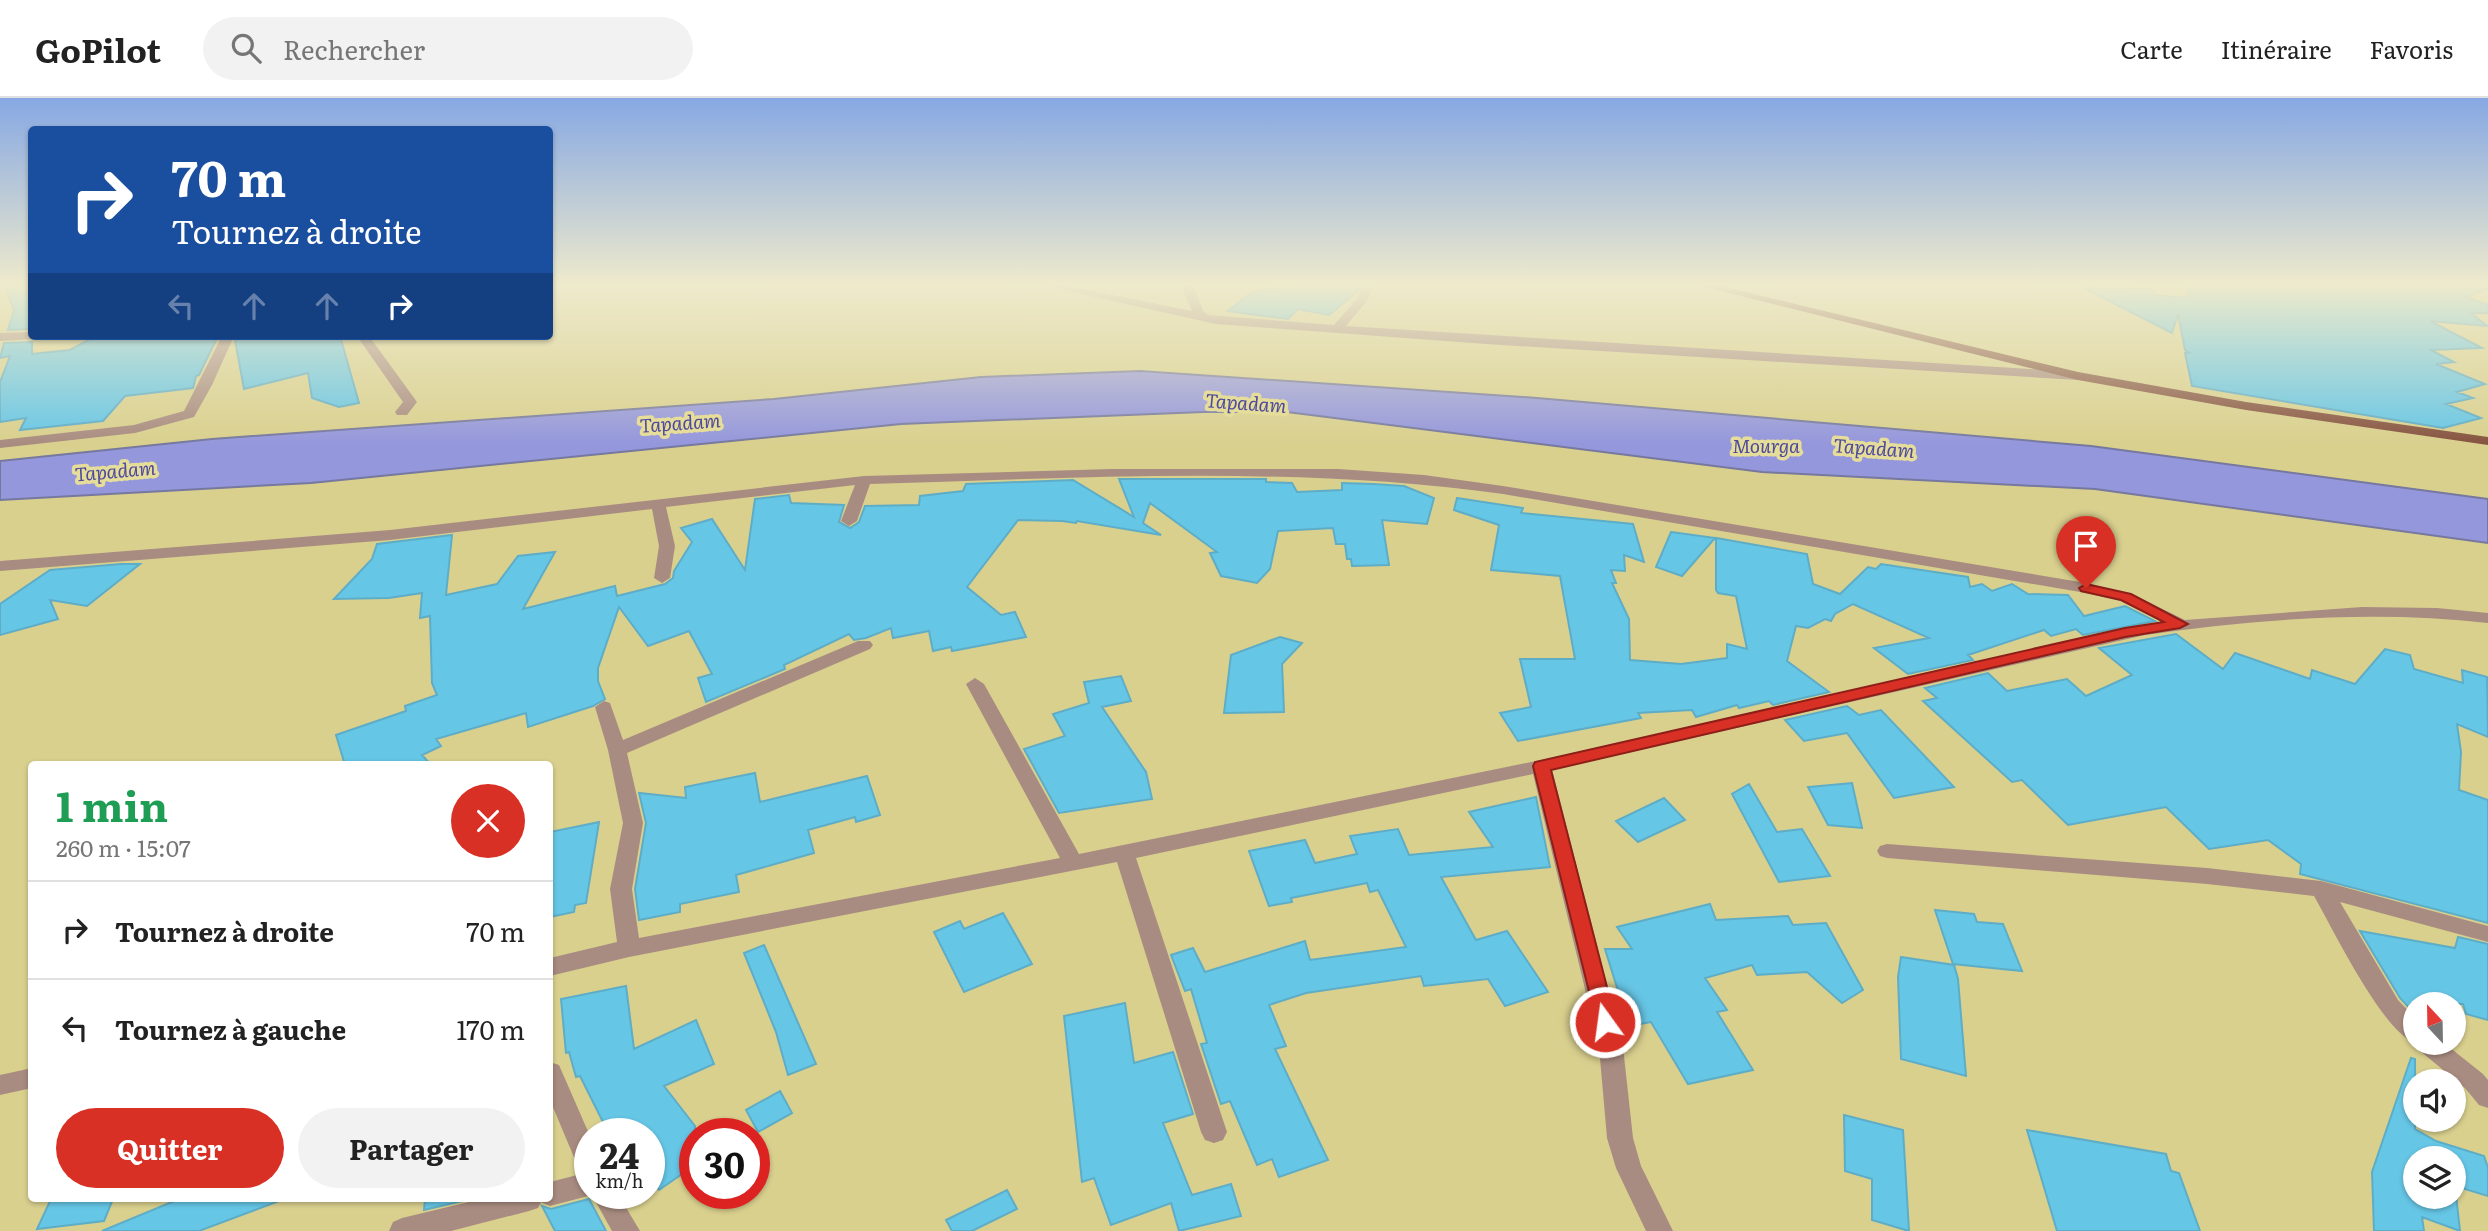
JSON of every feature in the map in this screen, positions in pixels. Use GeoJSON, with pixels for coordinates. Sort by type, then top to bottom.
{"type":"FeatureCollection","features":[{"type":"Feature","properties":{"kind":"main road"},"geometry":{"type":"LineString","coordinates":[[1914,338],[2078,376],[2246,406],[2488,441]]}},
{"type":"Feature","properties":{"kind":"street"},"geometry":{"type":"LineString","coordinates":[[1477,338],[2078,376]]}},
{"type":"Feature","properties":{"kind":"street"},"geometry":{"type":"LineString","coordinates":[[0,444],[135,429],[189,414],[206,385],[226,340]]}},
{"type":"Feature","properties":{"kind":"street"},"geometry":{"type":"LineString","coordinates":[[366,340],[411,402],[402,412]]}},
{"type":"Feature","properties":{"kind":"street"},"geometry":{"type":"LineString","coordinates":[[0,566],[390,535],[864,480],[1112,473],[1338,473],[1424,480],[2086,588],[2126,597],[2180,624]]}},
{"type":"Feature","properties":{"kind":"street"},"geometry":{"type":"LineString","coordinates":[[849,521],[864,480]]}},
{"type":"Feature","properties":{"kind":"street"},"geometry":{"type":"LineString","coordinates":[[658,503],[667,546],[662,578]]}},
{"type":"Feature","properties":{"kind":"street"},"geometry":{"type":"LineString","coordinates":[[553,966],[629,948],[1124,853],[1541,766],[2111,636],[2180,624],[2366,611],[2441,612],[2488,618]]}},
{"type":"Feature","properties":{"kind":"street"},"geometry":{"type":"LineString","coordinates":[[617,750],[864,645]]}},
{"type":"Feature","properties":{"kind":"street"},"geometry":{"type":"LineString","coordinates":[[975,684],[1073,862]]}},
{"type":"Feature","properties":{"kind":"street"},"geometry":{"type":"LineString","coordinates":[[604,708],[617,750],[633,823],[621,889],[629,948]]}},
{"type":"Feature","properties":{"kind":"street"},"geometry":{"type":"LineString","coordinates":[[1541,766],[1611,1047],[1620,1138],[1629,1168],[1660,1231]]}},
{"type":"Feature","properties":{"kind":"street"},"geometry":{"type":"LineString","coordinates":[[1886,851],[2193,875],[2321,889],[2488,934]]}},
{"type":"Feature","properties":{"kind":"street"},"geometry":{"type":"LineString","coordinates":[[1124,853],[1214,1132]]}},
{"type":"Feature","properties":{"kind":"street"},"geometry":{"type":"LineString","coordinates":[[2321,889],[2389,1007],[2403,1021]]}},
{"type":"Feature","properties":{"kind":"street"},"geometry":{"type":"LineString","coordinates":[[2442,1055],[2474,1081],[2488,1097]]}},
{"type":"Feature","properties":{"kind":"street"},"geometry":{"type":"LineString","coordinates":[[553,1079],[574,1128]]}},
{"type":"Feature","properties":{"kind":"street"},"geometry":{"type":"LineString","coordinates":[[0,1085],[28,1080]]}},
{"type":"Feature","properties":{"kind":"street"},"geometry":{"type":"LineString","coordinates":[[553,1193],[574,1188]]}},
{"type":"Feature","properties":{"kind":"street"},"geometry":{"type":"LineString","coordinates":[[402,1231],[517,1202]]}},
{"type":"Feature","properties":{"kind":"street"},"geometry":{"type":"LineString","coordinates":[[613,1209],[627,1231]]}},
{"type":"Feature","properties":{"kind":"water","name":"Mourga"},"geometry":{"type":"Polygon","coordinates":[[[1140,371],[1537,398],[2091,446],[2488,499],[2488,543],[2095,489],[1762,472],[1287,412],[1203,412],[901,424],[311,483],[0,500],[0,461],[212,439],[774,399],[981,377],[1140,371]]]}},
{"type":"Feature","properties":{"kind":"building"},"geometry":{"type":"Polygon","coordinates":[[[2183,338],[2462,338],[2482,348],[2431,350],[2454,362],[2436,364],[2485,384],[2457,392],[2473,398],[2446,404],[2481,418],[2443,428],[2192,386],[2185,353],[2189,353],[2185,350],[2183,338]]]}},
{"type":"Feature","properties":{"kind":"building"},"geometry":{"type":"Polygon","coordinates":[[[88,340],[216,340],[199,375],[196,376],[193,388],[125,396],[103,421],[20,430],[26,418],[0,422],[0,382],[10,356],[0,358],[4,343],[32,342],[32,354],[70,350],[88,340]]]}},
{"type":"Feature","properties":{"kind":"building"},"geometry":{"type":"Polygon","coordinates":[[[235,340],[341,340],[359,403],[339,407],[312,398],[308,373],[244,389],[235,340]]]}},
{"type":"Feature","properties":{"kind":"building"},"geometry":{"type":"Polygon","coordinates":[[[1119,479],[1266,479],[1266,482],[1292,483],[1297,492],[1342,490],[1342,483],[1373,484],[1404,486],[1434,498],[1427,524],[1382,520],[1389,565],[1352,566],[1351,559],[1347,559],[1345,544],[1336,544],[1333,528],[1278,531],[1270,569],[1257,583],[1221,576],[1210,553],[1217,552],[1150,503],[1143,523],[1161,535],[1077,521],[1018,520],[967,587],[1001,615],[1015,612],[1026,637],[952,651],[951,647],[933,651],[929,631],[893,638],[891,628],[854,640],[849,634],[784,665],[785,669],[706,702],[698,678],[712,674],[689,631],[648,646],[619,607],[598,668],[598,681],[605,699],[593,706],[528,727],[526,713],[436,739],[441,746],[422,755],[427,761],[344,761],[336,735],[406,711],[405,706],[437,695],[432,683],[430,616],[420,618],[422,593],[389,598],[334,599],[372,559],[377,544],[452,535],[446,595],[497,584],[518,556],[555,552],[523,609],[615,586],[617,596],[665,584],[673,578],[674,571],[692,542],[681,528],[712,519],[745,570],[755,499],[789,495],[791,503],[844,505],[839,522],[850,528],[859,522],[865,506],[919,505],[920,496],[963,491],[966,484],[1073,480],[1134,517],[1119,479]]]}},
{"type":"Feature","properties":{"kind":"building"},"geometry":{"type":"Polygon","coordinates":[[[1457,498],[1523,508],[1521,513],[1633,524],[1644,562],[1624,555],[1625,571],[1611,570],[1616,583],[1612,583],[1629,619],[1630,660],[1681,664],[1727,658],[1727,644],[1747,649],[1736,596],[1718,593],[1716,590],[1716,538],[1807,554],[1813,584],[1840,594],[1868,567],[1876,569],[1881,564],[1968,577],[1970,587],[1982,584],[1992,591],[2012,584],[2028,594],[2068,595],[2084,616],[2125,606],[2155,621],[2083,635],[2076,629],[2051,636],[2044,630],[1968,655],[1973,660],[1908,674],[1874,648],[1929,638],[1853,604],[1835,614],[1831,621],[1825,619],[1808,628],[1796,626],[1787,661],[1829,692],[1773,705],[1769,701],[1739,708],[1737,705],[1696,717],[1692,710],[1638,713],[1641,718],[1518,741],[1500,713],[1531,707],[1520,659],[1575,659],[1560,576],[1491,570],[1499,525],[1454,510],[1457,498]]]}},
{"type":"Feature","properties":{"kind":"building"},"geometry":{"type":"Polygon","coordinates":[[[1671,532],[1715,538],[1682,576],[1656,567],[1671,532]]]}},
{"type":"Feature","properties":{"kind":"building"},"geometry":{"type":"Polygon","coordinates":[[[140,564],[87,606],[50,600],[58,619],[0,635],[0,604],[50,570],[140,564]]]}},
{"type":"Feature","properties":{"kind":"building"},"geometry":{"type":"Polygon","coordinates":[[[2176,634],[2223,669],[2235,653],[2310,679],[2312,670],[2355,684],[2385,649],[2410,655],[2414,669],[2463,683],[2462,670],[2487,677],[2488,737],[2457,724],[2461,752],[2459,790],[2488,800],[2488,923],[2300,874],[2301,864],[2268,840],[2209,849],[2166,807],[2068,825],[2022,780],[2012,782],[1923,701],[1937,698],[1925,688],[1988,673],[2007,691],[2067,679],[2086,696],[2132,675],[2099,648],[2176,634]]]}},
{"type":"Feature","properties":{"kind":"building"},"geometry":{"type":"Polygon","coordinates":[[[1280,637],[1302,643],[1282,664],[1284,712],[1224,713],[1231,655],[1280,637]]]}},
{"type":"Feature","properties":{"kind":"building"},"geometry":{"type":"Polygon","coordinates":[[[1121,676],[1131,701],[1102,707],[1146,772],[1152,799],[1059,813],[1024,749],[1065,736],[1053,714],[1089,703],[1084,682],[1121,676]]]}},
{"type":"Feature","properties":{"kind":"building"},"geometry":{"type":"Polygon","coordinates":[[[1847,706],[1859,715],[1881,710],[1954,787],[1894,798],[1847,733],[1804,741],[1785,720],[1847,706]]]}},
{"type":"Feature","properties":{"kind":"building"},"geometry":{"type":"Polygon","coordinates":[[[755,773],[760,802],[867,776],[880,815],[856,822],[855,817],[808,830],[814,853],[736,875],[739,892],[680,904],[680,912],[639,920],[635,889],[646,823],[639,793],[686,798],[685,787],[755,773]]]}},
{"type":"Feature","properties":{"kind":"building"},"geometry":{"type":"Polygon","coordinates":[[[1852,783],[1862,828],[1828,825],[1808,787],[1852,783]]]}},
{"type":"Feature","properties":{"kind":"building"},"geometry":{"type":"Polygon","coordinates":[[[1749,784],[1777,832],[1802,829],[1830,876],[1779,882],[1732,794],[1749,784]]]}},
{"type":"Feature","properties":{"kind":"building"},"geometry":{"type":"Polygon","coordinates":[[[1536,797],[1550,867],[1441,877],[1476,940],[1507,931],[1548,992],[1505,1006],[1488,979],[1424,986],[1421,976],[1306,993],[1269,1005],[1286,1046],[1275,1049],[1328,1160],[1279,1177],[1272,1159],[1257,1165],[1230,1101],[1221,1104],[1201,1044],[1207,1043],[1191,989],[1185,991],[1171,955],[1193,948],[1205,972],[1305,941],[1310,960],[1406,947],[1378,890],[1370,892],[1367,883],[1291,898],[1292,902],[1269,906],[1249,851],[1305,840],[1315,863],[1357,854],[1350,836],[1398,829],[1409,855],[1493,847],[1469,812],[1536,797]]]}},
{"type":"Feature","properties":{"kind":"building"},"geometry":{"type":"Polygon","coordinates":[[[1664,798],[1685,820],[1638,842],[1616,821],[1664,798]]]}},
{"type":"Feature","properties":{"kind":"building"},"geometry":{"type":"Polygon","coordinates":[[[599,822],[586,903],[575,905],[574,912],[553,916],[553,831],[599,822]]]}},
{"type":"Feature","properties":{"kind":"building"},"geometry":{"type":"Polygon","coordinates":[[[1710,904],[1716,920],[1788,916],[1793,925],[1826,923],[1863,990],[1842,1003],[1807,972],[1757,975],[1752,965],[1705,978],[1727,1010],[1717,1012],[1753,1070],[1688,1084],[1651,1022],[1629,1026],[1605,949],[1632,949],[1617,927],[1710,904]]]}},
{"type":"Feature","properties":{"kind":"building"},"geometry":{"type":"Polygon","coordinates":[[[1935,910],[1974,914],[1977,922],[2003,924],[2022,971],[1953,964],[1935,910]]]}},
{"type":"Feature","properties":{"kind":"building"},"geometry":{"type":"Polygon","coordinates":[[[1003,913],[1032,964],[964,992],[934,932],[960,921],[964,929],[1003,913]]]}},
{"type":"Feature","properties":{"kind":"building"},"geometry":{"type":"Polygon","coordinates":[[[2360,931],[2455,948],[2458,937],[2488,944],[2488,1020],[2466,1014],[2466,992],[2403,992],[2403,1001],[2360,931]]]}},
{"type":"Feature","properties":{"kind":"building"},"geometry":{"type":"Polygon","coordinates":[[[764,945],[816,1064],[788,1075],[776,1032],[744,953],[764,945]]]}},
{"type":"Feature","properties":{"kind":"building"},"geometry":{"type":"Polygon","coordinates":[[[1901,957],[1954,965],[1958,979],[1966,1076],[1901,1059],[1898,977],[1901,957]]]}},
{"type":"Feature","properties":{"kind":"building"},"geometry":{"type":"Polygon","coordinates":[[[626,986],[634,1049],[696,1020],[714,1064],[664,1086],[689,1118],[679,1118],[679,1176],[665,1186],[665,1118],[601,1118],[580,1076],[576,1077],[569,1052],[566,1053],[561,999],[626,986]]]}},
{"type":"Feature","properties":{"kind":"building"},"geometry":{"type":"Polygon","coordinates":[[[1125,1003],[1134,1063],[1173,1052],[1193,1114],[1163,1123],[1192,1195],[1231,1184],[1241,1216],[1179,1231],[1171,1203],[1111,1225],[1094,1178],[1082,1182],[1064,1016],[1125,1003]]]}},
{"type":"Feature","properties":{"kind":"building"},"geometry":{"type":"Polygon","coordinates":[[[2411,1058],[2415,1059],[2415,1069],[2407,1069],[2411,1058]]]}},
{"type":"Feature","properties":{"kind":"building"},"geometry":{"type":"Polygon","coordinates":[[[2403,1081],[2403,1132],[2420,1132],[2452,1146],[2403,1146],[2403,1209],[2458,1209],[2460,1231],[2422,1217],[2424,1231],[2374,1231],[2372,1172],[2403,1081]]]}},
{"type":"Feature","properties":{"kind":"building"},"geometry":{"type":"Polygon","coordinates":[[[780,1091],[792,1113],[770,1125],[770,1118],[750,1118],[746,1110],[780,1091]]]}},
{"type":"Feature","properties":{"kind":"building"},"geometry":{"type":"Polygon","coordinates":[[[1844,1115],[1903,1130],[1909,1231],[1872,1220],[1872,1179],[1845,1171],[1844,1115]]]}},
{"type":"Feature","properties":{"kind":"building"},"geometry":{"type":"Polygon","coordinates":[[[2027,1130],[2166,1154],[2171,1171],[2179,1173],[2200,1231],[2057,1231],[2027,1130]]]}},
{"type":"Feature","properties":{"kind":"building"},"geometry":{"type":"Polygon","coordinates":[[[2466,1150],[2484,1156],[2488,1168],[2488,1196],[2466,1189],[2466,1150]]]}},
{"type":"Feature","properties":{"kind":"building"},"geometry":{"type":"Polygon","coordinates":[[[1007,1190],[1017,1209],[972,1231],[952,1231],[946,1220],[1007,1190]]]}},
{"type":"Feature","properties":{"kind":"building"},"geometry":{"type":"Polygon","coordinates":[[[50,1202],[112,1202],[104,1221],[37,1229],[50,1202]]]}},
{"type":"Feature","properties":{"kind":"building"},"geometry":{"type":"Polygon","coordinates":[[[172,1202],[276,1202],[199,1231],[102,1231],[172,1202]]]}},
{"type":"Feature","properties":{"kind":"building"},"geometry":{"type":"Polygon","coordinates":[[[425,1202],[458,1202],[424,1210],[425,1202]]]}},
{"type":"Feature","properties":{"kind":"building"},"geometry":{"type":"Polygon","coordinates":[[[574,1203],[574,1209],[594,1209],[606,1231],[555,1231],[542,1206],[551,1209],[574,1203]]]}},
{"type":"Feature","properties":{"kind":"route"},"geometry":{"type":"LineString","coordinates":[[1605,1022],[1541,766],[2125,633],[2180,624],[2149,606],[2126,597],[2086,588]]}},
{"type":"Feature","properties":{"kind":"water label","name":"Tapadam"},"geometry":{"type":"Point","coordinates":[1246,402]}},
{"type":"Feature","properties":{"kind":"water label","name":"Tapadam"},"geometry":{"type":"Point","coordinates":[680,422]}},
{"type":"Feature","properties":{"kind":"water label","name":"Tapadam"},"geometry":{"type":"Point","coordinates":[1874,447]}},
{"type":"Feature","properties":{"kind":"water label","name":"Tapadam"},"geometry":{"type":"Point","coordinates":[115,470]}}]}
